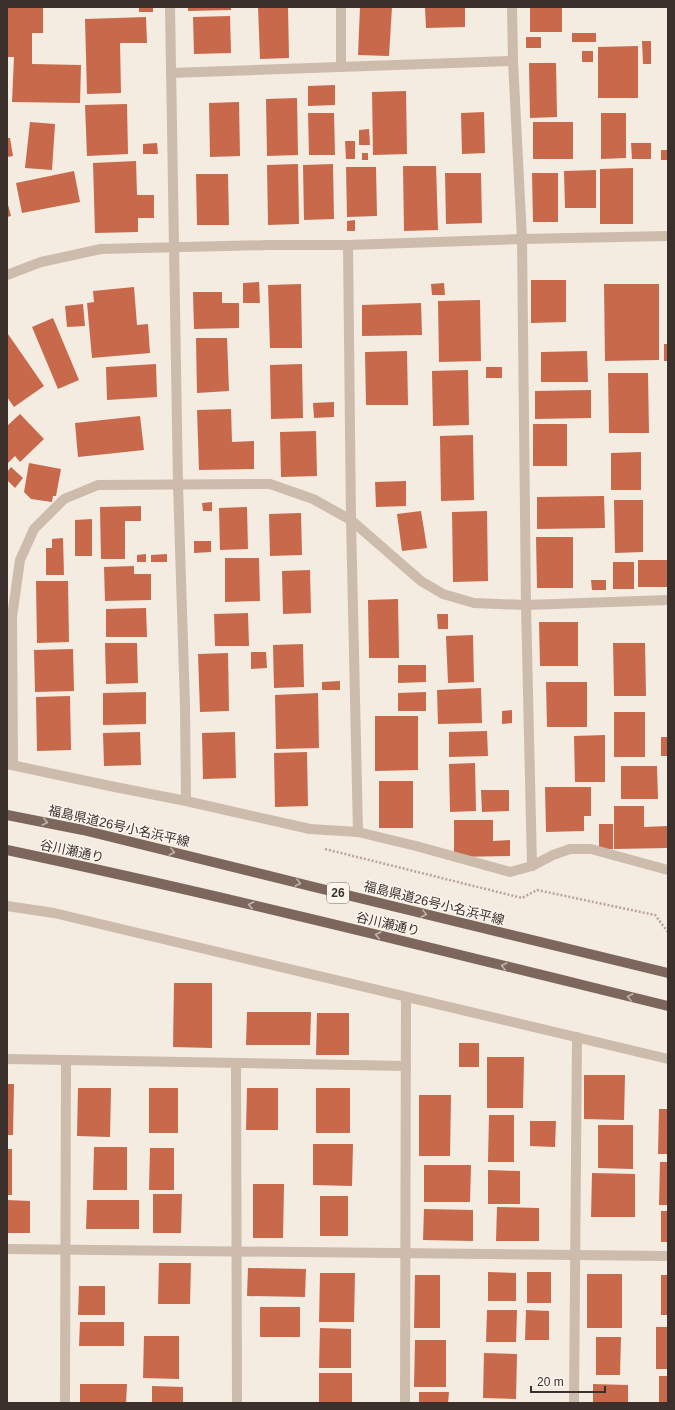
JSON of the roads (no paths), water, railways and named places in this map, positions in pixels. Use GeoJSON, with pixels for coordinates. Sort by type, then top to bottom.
{"type":"FeatureCollection","features":[{"type":"Feature","properties":{"kind":"main road","name":"福島県道26号小名浜平線"},"geometry":{"type":"LineString","coordinates":[[7,814],[83,830],[668,973]]}},
{"type":"Feature","properties":{"kind":"main road","name":"谷川瀬通り"},"geometry":{"type":"LineString","coordinates":[[7,850],[146,880],[668,1006]]}},
{"type":"Feature","properties":{"kind":"street"},"geometry":{"type":"LineString","coordinates":[[170,7],[173,248],[178,485],[185,705],[186,801]]}},
{"type":"Feature","properties":{"kind":"street"},"geometry":{"type":"LineString","coordinates":[[341,7],[341,67]]}},
{"type":"Feature","properties":{"kind":"street"},"geometry":{"type":"LineString","coordinates":[[512,7],[513,61],[522,239],[526,605],[532,866]]}},
{"type":"Feature","properties":{"kind":"street"},"geometry":{"type":"LineString","coordinates":[[171,73],[513,61]]}},
{"type":"Feature","properties":{"kind":"street"},"geometry":{"type":"LineString","coordinates":[[7,275],[41,262],[101,249],[270,245],[348,245],[668,236]]}},
{"type":"Feature","properties":{"kind":"street"},"geometry":{"type":"LineString","coordinates":[[348,245],[351,520],[358,832]]}},
{"type":"Feature","properties":{"kind":"street"},"geometry":{"type":"LineString","coordinates":[[668,600],[526,605],[474,604],[443,594],[421,581],[351,520],[313,499],[270,484],[98,485],[64,499],[34,529],[20,560],[12,617],[10,765],[186,801],[310,829],[358,832],[416,846],[510,872],[532,866],[570,848],[591,849],[668,870]]}},
{"type":"Feature","properties":{"kind":"street"},"geometry":{"type":"LineString","coordinates":[[7,906],[54,913],[668,1059]]}},
{"type":"Feature","properties":{"kind":"street"},"geometry":{"type":"LineString","coordinates":[[405,1403],[406,997]]}},
{"type":"Feature","properties":{"kind":"street"},"geometry":{"type":"LineString","coordinates":[[574,1403],[577,1037]]}},
{"type":"Feature","properties":{"kind":"street"},"geometry":{"type":"LineString","coordinates":[[7,1059],[406,1066]]}},
{"type":"Feature","properties":{"kind":"street"},"geometry":{"type":"LineString","coordinates":[[65,1403],[66,1060]]}},
{"type":"Feature","properties":{"kind":"street"},"geometry":{"type":"LineString","coordinates":[[236,1064],[237,1403]]}},
{"type":"Feature","properties":{"kind":"street"},"geometry":{"type":"LineString","coordinates":[[7,1249],[668,1256]]}}]}
